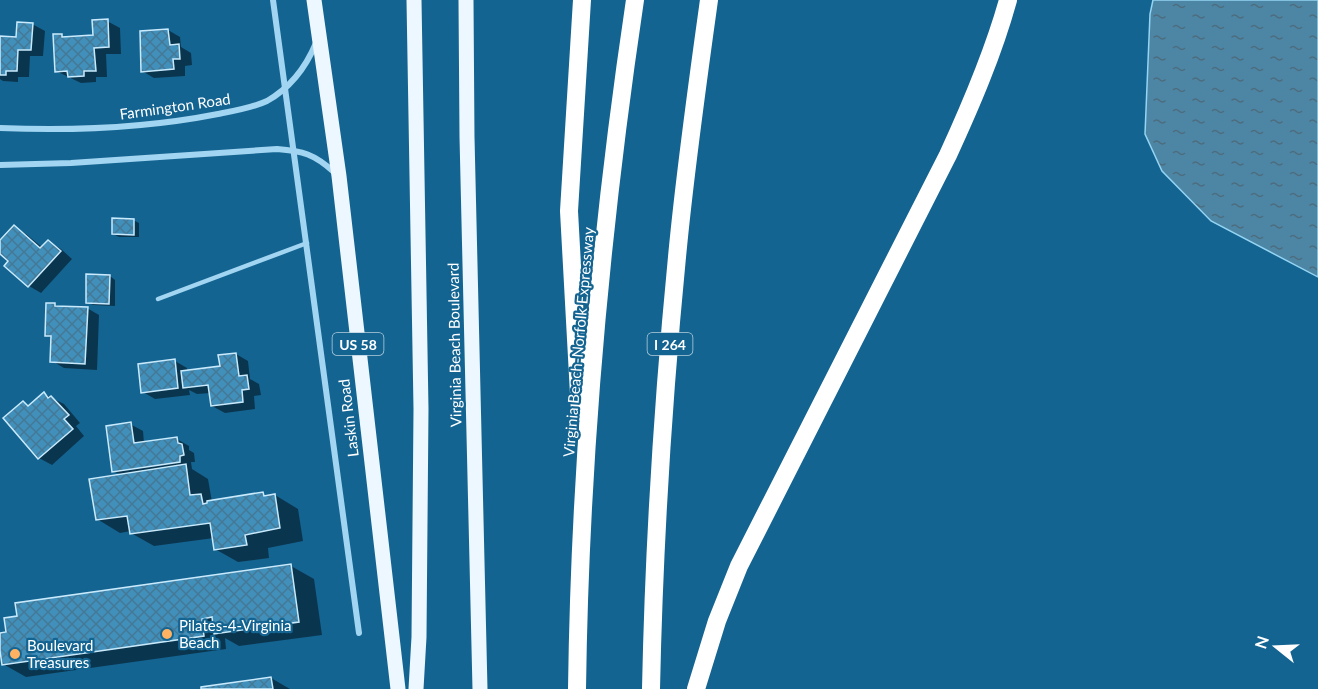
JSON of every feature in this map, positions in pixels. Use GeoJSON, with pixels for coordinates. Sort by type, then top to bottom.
{"type":"FeatureCollection","features":[{"type":"Feature","properties":{"kind":"highway"},"geometry":{"type":"LineString","coordinates":[[582,0],[569,211],[584,496]]}},
{"type":"Feature","properties":{"kind":"highway","name":"Virginia Beach-Norfolk Expressway"},"geometry":{"type":"LineString","coordinates":[[577,689],[584,496],[593,355],[606,213],[635,0]]}},
{"type":"Feature","properties":{"kind":"highway","name":"I 264"},"geometry":{"type":"LineString","coordinates":[[651,689],[663,420],[694,101],[709,0]]}},
{"type":"Feature","properties":{"kind":"highway"},"geometry":{"type":"LineString","coordinates":[[696,689],[717,621],[739,566],[948,155],[976,93],[1008,0]]}},
{"type":"Feature","properties":{"kind":"main road","name":"Laskin Road"},"geometry":{"type":"LineString","coordinates":[[314,0],[339,176],[398,689]]}},
{"type":"Feature","properties":{"kind":"main road"},"geometry":{"type":"LineString","coordinates":[[414,0],[421,409],[416,689]]}},
{"type":"Feature","properties":{"kind":"main road","name":"Virginia Beach Boulevard"},"geometry":{"type":"LineString","coordinates":[[466,0],[480,689]]}},
{"type":"Feature","properties":{"kind":"street","name":"Laskin Road"},"geometry":{"type":"LineString","coordinates":[[273,0],[359,633]]}},
{"type":"Feature","properties":{"kind":"street","name":"Farmington Road"},"geometry":{"type":"LineString","coordinates":[[0,128],[116,127],[195,118],[243,109],[266,101],[286,88],[310,58],[319,37]]}},
{"type":"Feature","properties":{"kind":"street"},"geometry":{"type":"LineString","coordinates":[[0,165],[71,164],[277,149],[310,155],[323,162],[339,176]]}},
{"type":"Feature","properties":{"kind":"lane"},"geometry":{"type":"LineString","coordinates":[[158,299],[307,243]]}},
{"type":"Feature","properties":{"kind":"water"},"geometry":{"type":"Polygon","coordinates":[[[1153,0],[1318,0],[1318,277],[1211,221],[1162,171],[1145,134],[1150,14],[1153,0]]]}},
{"type":"Feature","properties":{"kind":"building"},"geometry":{"type":"Polygon","coordinates":[[[108,19],[109,47],[94,48],[96,71],[84,71],[84,76],[68,77],[67,71],[55,72],[53,34],[62,34],[62,37],[93,35],[92,20],[108,19]]]}},
{"type":"Feature","properties":{"kind":"building"},"geometry":{"type":"Polygon","coordinates":[[[17,22],[33,23],[31,50],[18,50],[17,71],[6,71],[6,75],[0,75],[0,36],[16,37],[17,22]]]}},
{"type":"Feature","properties":{"kind":"building"},"geometry":{"type":"Polygon","coordinates":[[[168,29],[170,45],[179,44],[180,59],[173,59],[174,69],[141,72],[140,31],[168,29]]]}},
{"type":"Feature","properties":{"kind":"building"},"geometry":{"type":"Polygon","coordinates":[[[112,218],[134,219],[134,235],[112,234],[112,218]]]}},
{"type":"Feature","properties":{"kind":"building"},"geometry":{"type":"Polygon","coordinates":[[[14,225],[40,248],[48,240],[61,251],[28,287],[4,266],[8,261],[0,254],[0,240],[14,225]]]}},
{"type":"Feature","properties":{"kind":"building"},"geometry":{"type":"Polygon","coordinates":[[[86,274],[110,275],[109,304],[86,303],[86,274]]]}},
{"type":"Feature","properties":{"kind":"building"},"geometry":{"type":"Polygon","coordinates":[[[46,303],[55,303],[55,306],[88,307],[85,364],[50,362],[51,336],[45,336],[46,303]]]}},
{"type":"Feature","properties":{"kind":"building"},"geometry":{"type":"Polygon","coordinates":[[[236,353],[239,376],[247,375],[249,389],[242,390],[243,402],[211,406],[208,385],[183,388],[181,371],[220,366],[218,355],[236,353]]]}},
{"type":"Feature","properties":{"kind":"building"},"geometry":{"type":"Polygon","coordinates":[[[175,359],[178,388],[141,393],[138,364],[175,359]]]}},
{"type":"Feature","properties":{"kind":"building"},"geometry":{"type":"Polygon","coordinates":[[[44,392],[69,415],[64,419],[73,429],[38,459],[3,418],[23,401],[28,406],[44,392]]]}},
{"type":"Feature","properties":{"kind":"building"},"geometry":{"type":"Polygon","coordinates":[[[131,422],[134,443],[177,437],[178,443],[182,444],[184,455],[180,456],[180,462],[112,472],[106,426],[131,422]]]}},
{"type":"Feature","properties":{"kind":"building"},"geometry":{"type":"Polygon","coordinates":[[[186,464],[190,495],[201,494],[203,504],[207,501],[263,492],[264,496],[275,494],[280,528],[245,535],[247,545],[214,550],[210,523],[130,534],[127,516],[96,520],[89,479],[186,464]]]}},
{"type":"Feature","properties":{"kind":"building"},"geometry":{"type":"Polygon","coordinates":[[[291,564],[299,622],[214,634],[212,617],[202,619],[204,636],[2,665],[0,633],[6,632],[4,618],[17,616],[15,603],[291,564]]]}},
{"type":"Feature","properties":{"kind":"building"},"geometry":{"type":"Polygon","coordinates":[[[271,677],[273,689],[201,689],[201,687],[271,677]]]}},
{"type":"Feature","properties":{"kind":"place","name":"Pilates-4-Virginia Beach"},"geometry":{"type":"Point","coordinates":[167,634]}},
{"type":"Feature","properties":{"kind":"place","name":"Boulevard Treasures"},"geometry":{"type":"Point","coordinates":[15,654]}}]}
